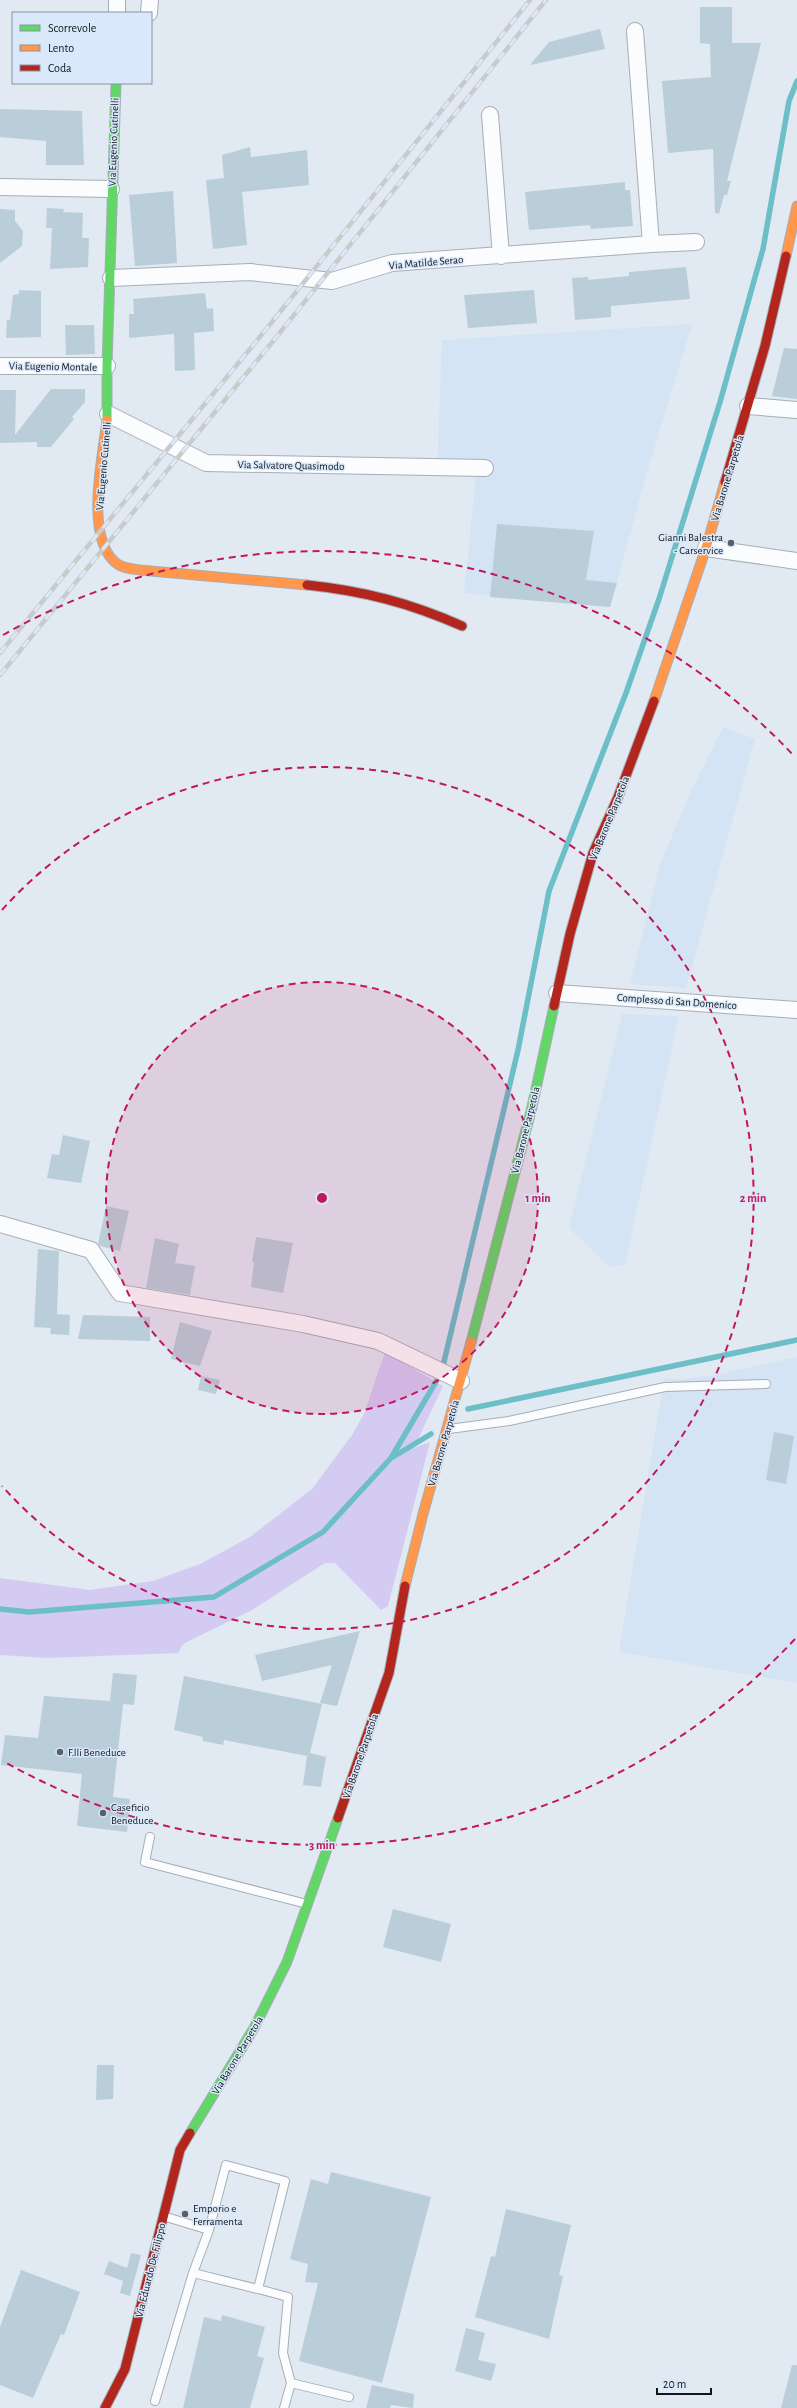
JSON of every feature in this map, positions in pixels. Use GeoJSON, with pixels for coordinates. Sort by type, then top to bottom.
{"type":"FeatureCollection","features":[{"type":"Feature","properties":{"kind":"street"},"geometry":{"type":"LineString","coordinates":[[117,0],[117,12]]}},
{"type":"Feature","properties":{"kind":"street"},"geometry":{"type":"LineString","coordinates":[[149,12],[150,0]]}},
{"type":"Feature","properties":{"kind":"street"},"geometry":{"type":"LineString","coordinates":[[635,31],[652,244]]}},
{"type":"Feature","properties":{"kind":"street","name":"Via Eugenio Cutinelli"},"geometry":{"type":"LineString","coordinates":[[116,84],[111,188],[111,278],[107,366],[108,414],[98,504],[100,533],[109,553],[116,562],[125,567],[143,570],[347,589],[410,604],[462,626]]}},
{"type":"Feature","properties":{"kind":"street"},"geometry":{"type":"LineString","coordinates":[[490,115],[501,256]]}},
{"type":"Feature","properties":{"kind":"street"},"geometry":{"type":"LineString","coordinates":[[0,187],[111,188]]}},
{"type":"Feature","properties":{"kind":"street","name":"Via Barone Parpetola"},"geometry":{"type":"LineString","coordinates":[[190,2130],[254,2028],[287,1962],[389,1673],[398,1617],[414,1551],[461,1381],[532,1107],[570,934],[593,853],[618,797],[665,672],[706,548],[765,346],[796,218],[797,206]]}},
{"type":"Feature","properties":{"kind":"street","name":"Via Matilde Serao"},"geometry":{"type":"LineString","coordinates":[[111,278],[250,272],[332,281],[392,263],[696,242]]}},
{"type":"Feature","properties":{"kind":"street","name":"Via Eugenio Montale"},"geometry":{"type":"LineString","coordinates":[[0,366],[107,366]]}},
{"type":"Feature","properties":{"kind":"street"},"geometry":{"type":"LineString","coordinates":[[748,406],[797,410]]}},
{"type":"Feature","properties":{"kind":"street","name":"Via Salvatore Quasimodo"},"geometry":{"type":"LineString","coordinates":[[108,414],[206,463],[485,468]]}},
{"type":"Feature","properties":{"kind":"street"},"geometry":{"type":"LineString","coordinates":[[706,548],[797,562]]}},
{"type":"Feature","properties":{"kind":"street","name":"Complesso di San Domenico"},"geometry":{"type":"LineString","coordinates":[[557,993],[797,1010]]}},
{"type":"Feature","properties":{"kind":"street"},"geometry":{"type":"LineString","coordinates":[[0,1224],[92,1250],[120,1293],[303,1324],[378,1342],[461,1381]]}},
{"type":"Feature","properties":{"kind":"street","name":"Via Eduardo De Filippo"},"geometry":{"type":"LineString","coordinates":[[105,2408],[125,2369],[180,2150],[190,2130]]}},
{"type":"Feature","properties":{"kind":"lane"},"geometry":{"type":"LineString","coordinates":[[447,1429],[509,1421],[665,1387],[766,1384]]}},
{"type":"Feature","properties":{"kind":"lane"},"geometry":{"type":"LineString","coordinates":[[150,1837],[145,1862],[308,1904]]}},
{"type":"Feature","properties":{"kind":"lane"},"geometry":{"type":"LineString","coordinates":[[155,2401],[193,2273],[209,2230],[226,2165],[285,2181],[258,2289]]}},
{"type":"Feature","properties":{"kind":"lane"},"geometry":{"type":"LineString","coordinates":[[163,2215],[209,2230]]}},
{"type":"Feature","properties":{"kind":"lane"},"geometry":{"type":"LineString","coordinates":[[193,2273],[288,2297],[282,2353],[291,2383],[284,2408]]}},
{"type":"Feature","properties":{"kind":"lane"},"geometry":{"type":"LineString","coordinates":[[291,2383],[349,2398]]}},
{"type":"Feature","properties":{"kind":"shaded area"},"geometry":{"type":"Polygon","coordinates":[[[692,324],[645,479],[610,607],[464,593],[476,476],[437,474],[442,340],[692,324]]]}},
{"type":"Feature","properties":{"kind":"shaded area"},"geometry":{"type":"Polygon","coordinates":[[[723,727],[755,739],[686,988],[630,984],[660,865],[689,795],[723,727]]]}},
{"type":"Feature","properties":{"kind":"shaded area"},"geometry":{"type":"Polygon","coordinates":[[[622,1014],[679,1016],[625,1264],[609,1267],[569,1228],[622,1014]]]}},
{"type":"Feature","properties":{"kind":"shaded area"},"geometry":{"type":"Polygon","coordinates":[[[385,1352],[443,1386],[414,1448],[430,1442],[388,1606],[381,1610],[335,1563],[325,1563],[252,1610],[183,1644],[178,1653],[47,1658],[0,1655],[0,1578],[90,1590],[153,1581],[200,1564],[250,1537],[312,1489],[352,1435],[364,1414],[385,1352]]]}},
{"type":"Feature","properties":{"kind":"shaded area"},"geometry":{"type":"Polygon","coordinates":[[[797,1357],[797,1683],[619,1652],[664,1378],[684,1379],[719,1374],[797,1357]]]}},
{"type":"Feature","properties":{"kind":"building"},"geometry":{"type":"Polygon","coordinates":[[[700,7],[732,7],[732,43],[761,43],[727,181],[731,181],[727,195],[724,195],[719,214],[715,213],[713,149],[668,153],[662,81],[711,77],[710,44],[700,43],[700,7]]]}},
{"type":"Feature","properties":{"kind":"building"},"geometry":{"type":"Polygon","coordinates":[[[600,29],[605,49],[530,65],[549,42],[600,29]]]}},
{"type":"Feature","properties":{"kind":"building"},"geometry":{"type":"Polygon","coordinates":[[[0,109],[82,111],[84,165],[46,165],[46,141],[0,137],[0,109]]]}},
{"type":"Feature","properties":{"kind":"building"},"geometry":{"type":"Polygon","coordinates":[[[250,147],[251,157],[307,150],[309,185],[242,192],[247,245],[213,249],[206,180],[224,178],[222,155],[250,147]]]}},
{"type":"Feature","properties":{"kind":"building"},"geometry":{"type":"Polygon","coordinates":[[[625,182],[625,190],[630,190],[633,226],[591,229],[590,225],[529,230],[525,192],[625,182]]]}},
{"type":"Feature","properties":{"kind":"building"},"geometry":{"type":"Polygon","coordinates":[[[173,191],[177,263],[135,266],[129,195],[173,191]]]}},
{"type":"Feature","properties":{"kind":"building"},"geometry":{"type":"Polygon","coordinates":[[[47,208],[64,209],[63,212],[83,213],[82,238],[89,238],[88,267],[50,269],[52,228],[46,228],[47,208]]]}},
{"type":"Feature","properties":{"kind":"building"},"geometry":{"type":"Polygon","coordinates":[[[0,209],[15,210],[15,221],[23,231],[22,246],[0,263],[0,209]]]}},
{"type":"Feature","properties":{"kind":"building"},"geometry":{"type":"Polygon","coordinates":[[[686,267],[690,299],[611,306],[611,317],[575,320],[572,278],[588,277],[588,280],[629,276],[629,272],[686,267]]]}},
{"type":"Feature","properties":{"kind":"building"},"geometry":{"type":"Polygon","coordinates":[[[19,290],[41,291],[41,337],[6,338],[7,320],[10,320],[13,295],[19,294],[19,290]]]}},
{"type":"Feature","properties":{"kind":"building"},"geometry":{"type":"Polygon","coordinates":[[[534,290],[537,323],[468,328],[464,295],[534,290]]]}},
{"type":"Feature","properties":{"kind":"building"},"geometry":{"type":"Polygon","coordinates":[[[205,293],[207,309],[213,308],[214,331],[194,333],[195,370],[175,371],[174,334],[129,338],[129,314],[134,314],[133,299],[205,293]]]}},
{"type":"Feature","properties":{"kind":"building"},"geometry":{"type":"Polygon","coordinates":[[[65,325],[94,325],[95,354],[66,355],[65,325]]]}},
{"type":"Feature","properties":{"kind":"building"},"geometry":{"type":"Polygon","coordinates":[[[784,348],[797,349],[797,399],[772,396],[784,348]]]}},
{"type":"Feature","properties":{"kind":"building"},"geometry":{"type":"Polygon","coordinates":[[[51,389],[85,389],[85,402],[72,417],[74,419],[51,447],[37,447],[37,442],[0,443],[0,390],[16,390],[15,435],[51,389]]]}},
{"type":"Feature","properties":{"kind":"building"},"geometry":{"type":"Polygon","coordinates":[[[497,524],[594,531],[586,580],[617,583],[610,607],[490,597],[497,524]]]}},
{"type":"Feature","properties":{"kind":"building"},"geometry":{"type":"Polygon","coordinates":[[[63,1135],[90,1141],[81,1183],[47,1178],[52,1154],[59,1155],[63,1135]]]}},
{"type":"Feature","properties":{"kind":"building"},"geometry":{"type":"Polygon","coordinates":[[[106,1206],[129,1211],[120,1251],[100,1246],[98,1244],[106,1206]]]}},
{"type":"Feature","properties":{"kind":"building"},"geometry":{"type":"Polygon","coordinates":[[[256,1237],[293,1243],[283,1293],[251,1287],[254,1262],[252,1262],[256,1237]]]}},
{"type":"Feature","properties":{"kind":"building"},"geometry":{"type":"Polygon","coordinates":[[[155,1238],[179,1244],[175,1263],[195,1266],[190,1295],[146,1288],[155,1238]]]}},
{"type":"Feature","properties":{"kind":"building"},"geometry":{"type":"Polygon","coordinates":[[[38,1249],[59,1251],[57,1314],[70,1315],[69,1335],[50,1334],[51,1328],[34,1327],[38,1249]]]}},
{"type":"Feature","properties":{"kind":"building"},"geometry":{"type":"Polygon","coordinates":[[[83,1315],[150,1317],[150,1341],[78,1339],[83,1315]]]}},
{"type":"Feature","properties":{"kind":"building"},"geometry":{"type":"Polygon","coordinates":[[[180,1322],[212,1331],[200,1366],[171,1359],[180,1322]]]}},
{"type":"Feature","properties":{"kind":"building"},"geometry":{"type":"Polygon","coordinates":[[[201,1376],[220,1380],[216,1394],[198,1390],[201,1376]]]}},
{"type":"Feature","properties":{"kind":"building"},"geometry":{"type":"Polygon","coordinates":[[[774,1432],[794,1436],[786,1484],[766,1480],[774,1432]]]}},
{"type":"Feature","properties":{"kind":"building"},"geometry":{"type":"Polygon","coordinates":[[[360,1631],[337,1706],[320,1703],[332,1665],[262,1681],[255,1655],[360,1631]]]}},
{"type":"Feature","properties":{"kind":"building","name":"F.lli Beneduce"},"geometry":{"type":"Polygon","coordinates":[[[113,1673],[137,1675],[134,1705],[123,1704],[113,1797],[130,1799],[127,1832],[77,1826],[82,1774],[1,1765],[5,1735],[38,1738],[44,1696],[110,1701],[113,1673]]]}},
{"type":"Feature","properties":{"kind":"building"},"geometry":{"type":"Polygon","coordinates":[[[184,1676],[322,1704],[310,1753],[326,1757],[321,1787],[303,1785],[307,1756],[224,1740],[223,1745],[203,1741],[203,1737],[174,1730],[184,1676]]]}},
{"type":"Feature","properties":{"kind":"building"},"geometry":{"type":"Polygon","coordinates":[[[393,1909],[451,1924],[441,1962],[383,1947],[393,1909]]]}},
{"type":"Feature","properties":{"kind":"building"},"geometry":{"type":"Polygon","coordinates":[[[97,2065],[114,2065],[113,2099],[96,2100],[97,2065]]]}},
{"type":"Feature","properties":{"kind":"building"},"geometry":{"type":"Polygon","coordinates":[[[331,2172],[431,2197],[382,2383],[299,2361],[318,2283],[305,2282],[308,2264],[290,2259],[311,2179],[328,2184],[331,2172]]]}},
{"type":"Feature","properties":{"kind":"building"},"geometry":{"type":"Polygon","coordinates":[[[506,2209],[571,2225],[559,2275],[563,2276],[549,2339],[475,2317],[491,2256],[495,2257],[506,2209]]]}},
{"type":"Feature","properties":{"kind":"building"},"geometry":{"type":"Polygon","coordinates":[[[131,2253],[141,2255],[130,2296],[120,2293],[123,2281],[104,2274],[109,2261],[127,2268],[131,2253]]]}},
{"type":"Feature","properties":{"kind":"building"},"geometry":{"type":"Polygon","coordinates":[[[21,2270],[80,2292],[64,2335],[61,2334],[33,2398],[0,2385],[0,2327],[21,2270]]]}},
{"type":"Feature","properties":{"kind":"building"},"geometry":{"type":"Polygon","coordinates":[[[222,2315],[265,2327],[257,2356],[264,2358],[250,2408],[183,2408],[204,2317],[221,2321],[222,2315]]]}},
{"type":"Feature","properties":{"kind":"building"},"geometry":{"type":"Polygon","coordinates":[[[466,2328],[485,2333],[478,2360],[496,2364],[491,2381],[455,2371],[466,2328]]]}},
{"type":"Feature","properties":{"kind":"building"},"geometry":{"type":"Polygon","coordinates":[[[792,2365],[797,2365],[797,2408],[781,2408],[792,2365]]]}},
{"type":"Feature","properties":{"kind":"building"},"geometry":{"type":"Polygon","coordinates":[[[372,2385],[414,2394],[413,2408],[391,2405],[390,2408],[366,2408],[372,2385]]]}},
{"type":"Feature","properties":{"kind":"waterway"},"geometry":{"type":"LineString","coordinates":[[443,1366],[518,1050],[549,891],[626,693],[659,599],[720,402],[763,249],[789,101],[797,81]]}},
{"type":"Feature","properties":{"kind":"waterway"},"geometry":{"type":"LineString","coordinates":[[468,1409],[797,1340]]}},
{"type":"Feature","properties":{"kind":"waterway"},"geometry":{"type":"LineString","coordinates":[[0,1609],[29,1612],[214,1597],[323,1532],[391,1458],[437,1380]]}},
{"type":"Feature","properties":{"kind":"waterway"},"geometry":{"type":"LineString","coordinates":[[393,1457],[431,1434]]}},
{"type":"Feature","properties":{"kind":"railway"},"geometry":{"type":"LineString","coordinates":[[0,653],[268,327],[530,0]]}},
{"type":"Feature","properties":{"kind":"railway"},"geometry":{"type":"LineString","coordinates":[[0,675],[278,335],[546,0]]}},
{"type":"Feature","properties":{"kind":"traffic: fast"},"geometry":{"type":"LineString","coordinates":[[107,420],[107,366],[116,84]]}},
{"type":"Feature","properties":{"kind":"traffic: fast"},"geometry":{"type":"LineString","coordinates":[[471,1342],[532,1107],[554,1006]]}},
{"type":"Feature","properties":{"kind":"traffic: fast"},"geometry":{"type":"LineString","coordinates":[[190,2133],[254,2028],[287,1962],[338,1818]]}},
{"type":"Feature","properties":{"kind":"traffic: slow"},"geometry":{"type":"LineString","coordinates":[[786,256],[797,206]]}},
{"type":"Feature","properties":{"kind":"traffic: slow"},"geometry":{"type":"LineString","coordinates":[[107,420],[98,495],[98,516],[101,535],[106,551],[118,565],[130,569],[307,585]]}},
{"type":"Feature","properties":{"kind":"traffic: slow"},"geometry":{"type":"LineString","coordinates":[[654,701],[706,548],[725,482]]}},
{"type":"Feature","properties":{"kind":"traffic: slow"},"geometry":{"type":"LineString","coordinates":[[405,1586],[423,1514],[471,1342]]}},
{"type":"Feature","properties":{"kind":"traffic: jam"},"geometry":{"type":"LineString","coordinates":[[725,482],[765,346],[786,256]]}},
{"type":"Feature","properties":{"kind":"traffic: jam"},"geometry":{"type":"LineString","coordinates":[[307,585],[348,591],[386,599],[424,611],[462,626]]}},
{"type":"Feature","properties":{"kind":"traffic: jam"},"geometry":{"type":"LineString","coordinates":[[554,1006],[570,934],[593,853],[618,797],[654,701]]}},
{"type":"Feature","properties":{"kind":"traffic: jam"},"geometry":{"type":"LineString","coordinates":[[338,1818],[389,1673],[405,1586]]}},
{"type":"Feature","properties":{"kind":"traffic: jam"},"geometry":{"type":"LineString","coordinates":[[105,2408],[125,2369],[180,2150],[190,2133]]}},
{"type":"Feature","properties":{"kind":"place","name":"Gianni Balestra - Carservice"},"geometry":{"type":"Point","coordinates":[731,543]}},
{"type":"Feature","properties":{"kind":"place","name":"F.lli Beneduce"},"geometry":{"type":"Point","coordinates":[60,1752]}},
{"type":"Feature","properties":{"kind":"place","name":"Caseficio Beneduce"},"geometry":{"type":"Point","coordinates":[103,1813]}},
{"type":"Feature","properties":{"kind":"place","name":"Emporio e Ferramenta"},"geometry":{"type":"Point","coordinates":[185,2214]}}]}
